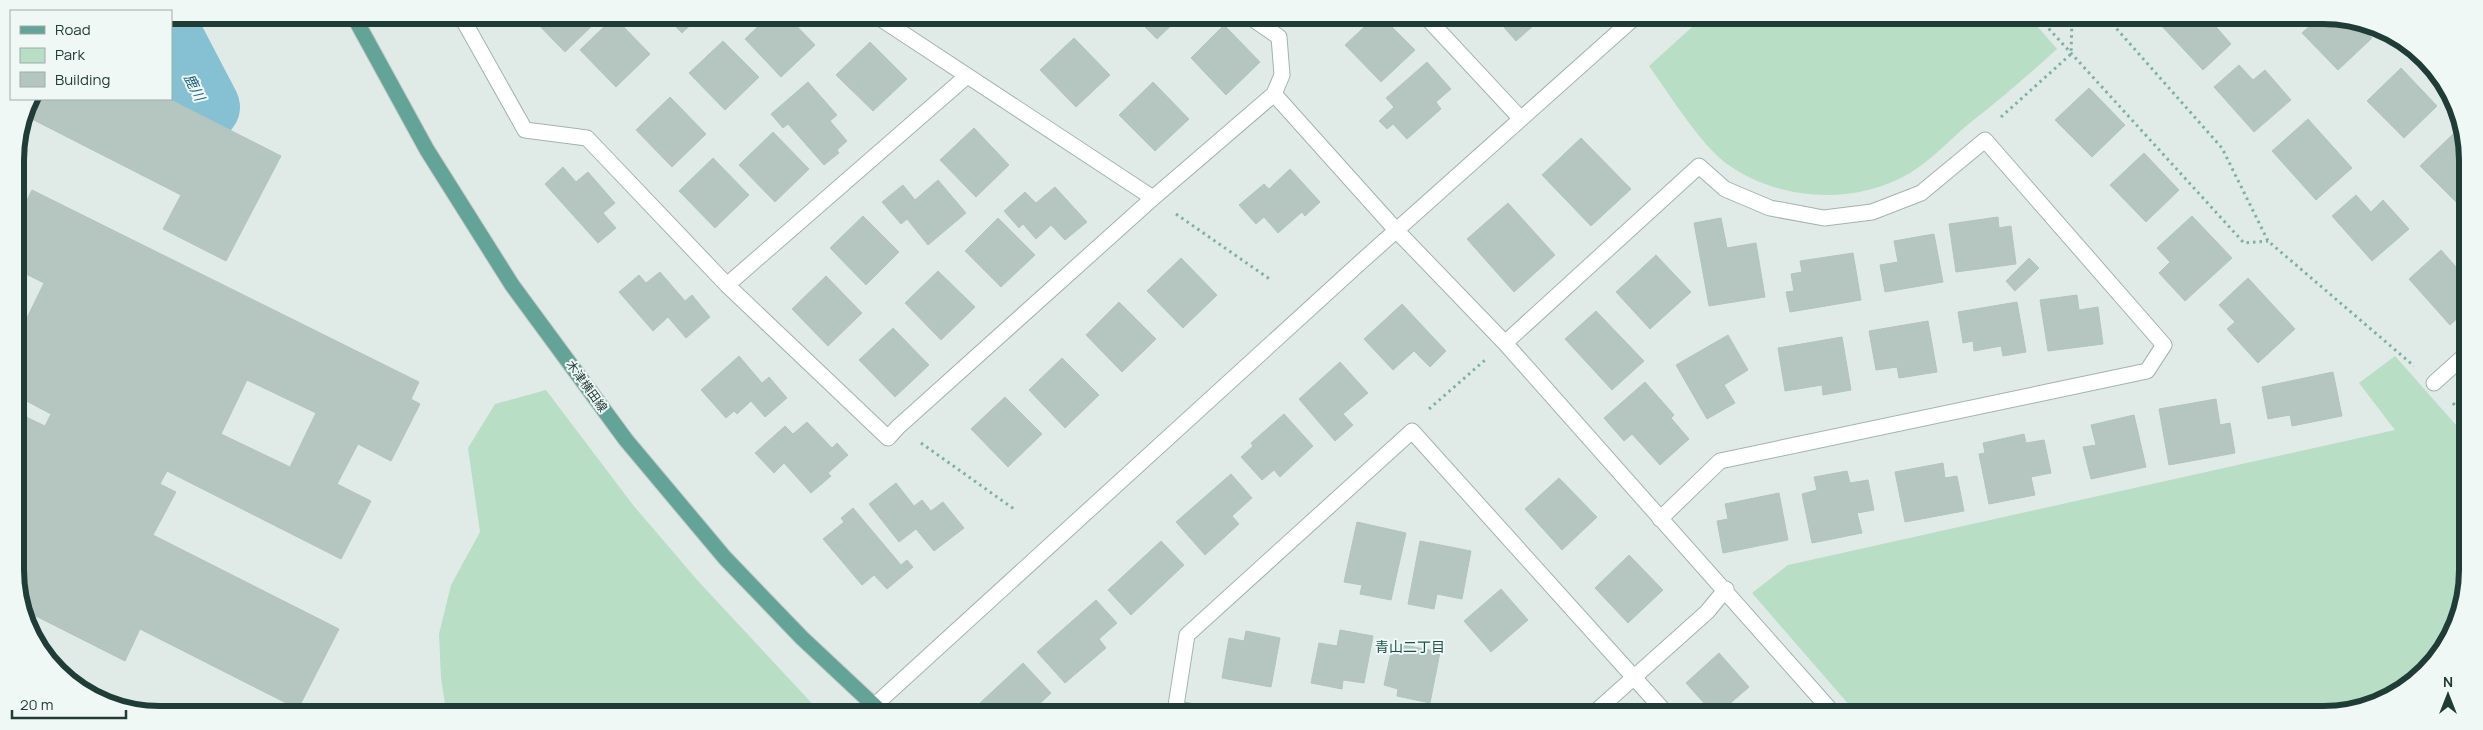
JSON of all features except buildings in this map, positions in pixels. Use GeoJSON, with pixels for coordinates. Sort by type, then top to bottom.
{"type":"FeatureCollection","features":[{"type":"Feature","properties":{"kind":"main road","name":"木津横田線"},"geometry":{"type":"LineString","coordinates":[[358,24],[427,150],[512,285],[626,440],[725,558],[802,638],[875,706]]}},
{"type":"Feature","properties":{"kind":"street"},"geometry":{"type":"LineString","coordinates":[[465,24],[525,130],[587,138],[727,285],[888,438],[1153,198],[1274,94],[1282,75],[1280,37],[1260,24]]}},
{"type":"Feature","properties":{"kind":"street"},"geometry":{"type":"LineString","coordinates":[[889,24],[1153,198]]}},
{"type":"Feature","properties":{"kind":"street"},"geometry":{"type":"LineString","coordinates":[[1433,24],[1521,119]]}},
{"type":"Feature","properties":{"kind":"street"},"geometry":{"type":"LineString","coordinates":[[881,706],[1396,230],[1627,24]]}},
{"type":"Feature","properties":{"kind":"street"},"geometry":{"type":"LineString","coordinates":[[727,285],[967,76]]}},
{"type":"Feature","properties":{"kind":"street"},"geometry":{"type":"LineString","coordinates":[[1274,94],[1396,230],[1505,343],[1660,519],[1726,589],[1827,706]]}},
{"type":"Feature","properties":{"kind":"street"},"geometry":{"type":"LineString","coordinates":[[1505,343],[1699,166],[1724,188],[1770,208],[1824,218],[1872,212],[1921,193],[1985,140],[2164,345],[2147,371],[1720,461],[1660,519]]}},
{"type":"Feature","properties":{"kind":"street"},"geometry":{"type":"LineString","coordinates":[[2434,383],[2459,360]]}},
{"type":"Feature","properties":{"kind":"street"},"geometry":{"type":"LineString","coordinates":[[1176,706],[1187,635],[1412,431],[1660,706]]}},
{"type":"Feature","properties":{"kind":"street"},"geometry":{"type":"LineString","coordinates":[[1602,706],[1707,612],[1726,589]]}},
{"type":"Feature","properties":{"kind":"path"},"geometry":{"type":"LineString","coordinates":[[2044,24],[2244,243],[2268,241]]}},
{"type":"Feature","properties":{"kind":"path"},"geometry":{"type":"LineString","coordinates":[[1985,140],[1997,121],[2071,54],[2072,24]]}},
{"type":"Feature","properties":{"kind":"path"},"geometry":{"type":"LineString","coordinates":[[2112,24],[2222,148],[2268,241],[2434,383],[2459,410]]}},
{"type":"Feature","properties":{"kind":"path"},"geometry":{"type":"LineString","coordinates":[[1153,198],[1271,280]]}},
{"type":"Feature","properties":{"kind":"path"},"geometry":{"type":"LineString","coordinates":[[1412,431],[1422,416],[1505,343]]}},
{"type":"Feature","properties":{"kind":"path"},"geometry":{"type":"LineString","coordinates":[[898,427],[1014,509]]}},
{"type":"Feature","properties":{"kind":"green space"},"geometry":{"type":"Polygon","coordinates":[[[1695,24],[2035,24],[2057,49],[1963,128],[1934,155],[1910,173],[1888,184],[1865,191],[1817,195],[1793,192],[1770,186],[1747,176],[1727,164],[1706,144],[1649,66],[1695,24]]]}},
{"type":"Feature","properties":{"kind":"green space"},"geometry":{"type":"Polygon","coordinates":[[[2395,356],[2459,428],[2458,588],[2449,622],[2436,646],[2425,660],[2406,678],[2391,688],[2358,702],[2332,706],[1850,706],[1752,593],[1788,565],[2395,430],[2359,383],[2395,356]]]}},
{"type":"Feature","properties":{"kind":"green space"},"geometry":{"type":"Polygon","coordinates":[[[546,390],[633,505],[698,581],[814,706],[445,706],[441,678],[439,634],[451,585],[480,532],[468,448],[495,404],[546,390]]]}},
{"type":"Feature","properties":{"kind":"waterway","name":"鹿川"},"geometry":{"type":"LineString","coordinates":[[172,42],[206,107]]}},
{"type":"Feature","properties":{"kind":"district","name":"青山二丁目"},"geometry":{"type":"Point","coordinates":[1410,646]}}]}
